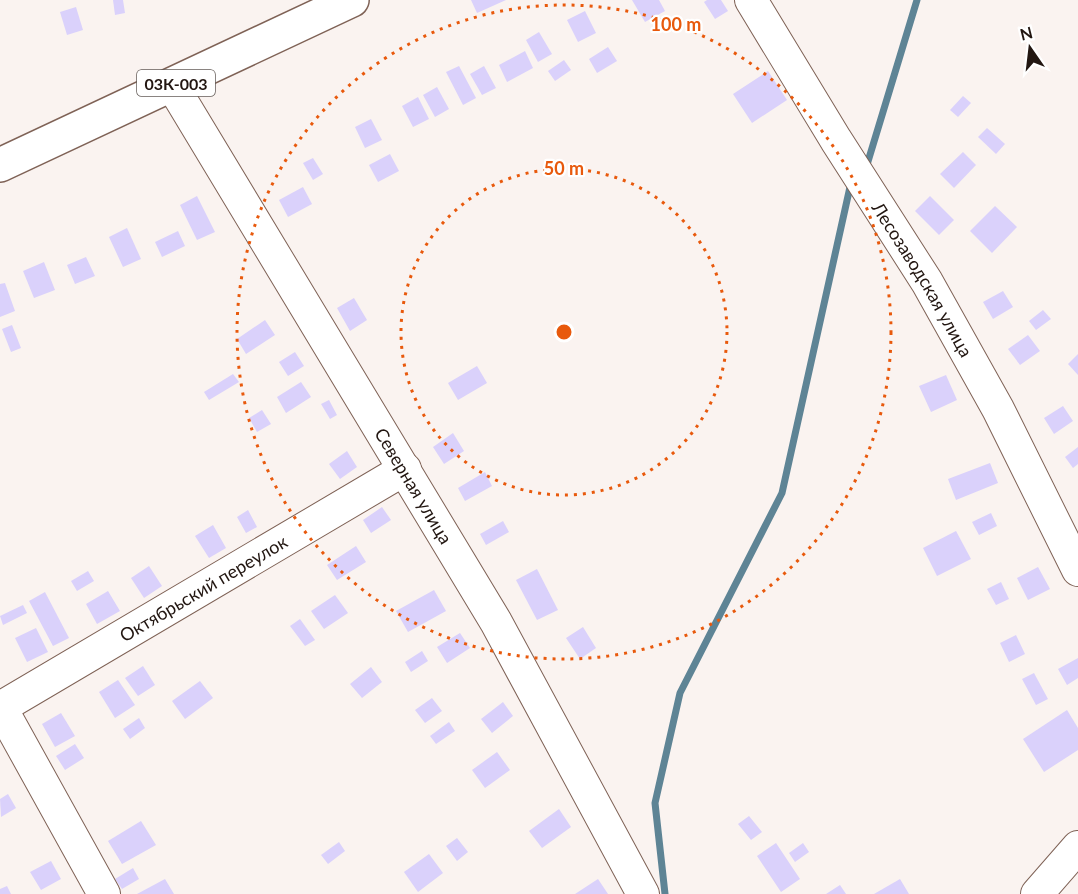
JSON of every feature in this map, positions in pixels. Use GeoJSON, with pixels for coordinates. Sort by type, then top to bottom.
{"type":"FeatureCollection","features":[{"type":"Feature","properties":{"kind":"main road","name":"03К-003"},"geometry":{"type":"LineString","coordinates":[[0,165],[352,0]]}},
{"type":"Feature","properties":{"kind":"street","name":"Лесозаводская улица"},"geometry":{"type":"LineString","coordinates":[[751,0],[836,140],[927,282],[998,409],[1078,570]]}},
{"type":"Feature","properties":{"kind":"street","name":"Северная улица"},"geometry":{"type":"LineString","coordinates":[[172,85],[496,622],[643,894]]}},
{"type":"Feature","properties":{"kind":"street","name":"Октябрьский переулок"},"geometry":{"type":"LineString","coordinates":[[1,708],[405,469]]}},
{"type":"Feature","properties":{"kind":"street"},"geometry":{"type":"LineString","coordinates":[[1,708],[104,894]]}},
{"type":"Feature","properties":{"kind":"street"},"geometry":{"type":"LineString","coordinates":[[1037,894],[1078,846]]}},
{"type":"Feature","properties":{"kind":"building"},"geometry":{"type":"Polygon","coordinates":[[[113,0],[123,0],[125,13],[115,15],[113,0]]]}},
{"type":"Feature","properties":{"kind":"building"},"geometry":{"type":"Polygon","coordinates":[[[471,0],[506,0],[477,13],[471,0]]]}},
{"type":"Feature","properties":{"kind":"building"},"geometry":{"type":"Polygon","coordinates":[[[632,0],[659,0],[665,11],[645,22],[632,0]]]}},
{"type":"Feature","properties":{"kind":"building"},"geometry":{"type":"Polygon","coordinates":[[[721,0],[728,11],[715,19],[704,2],[721,0]]]}},
{"type":"Feature","properties":{"kind":"building"},"geometry":{"type":"Polygon","coordinates":[[[76,7],[83,30],[67,35],[60,12],[76,7]]]}},
{"type":"Feature","properties":{"kind":"building"},"geometry":{"type":"Polygon","coordinates":[[[585,11],[596,33],[578,42],[567,20],[585,11]]]}},
{"type":"Feature","properties":{"kind":"building"},"geometry":{"type":"Polygon","coordinates":[[[539,32],[552,54],[538,62],[526,40],[539,32]]]}},
{"type":"Feature","properties":{"kind":"building"},"geometry":{"type":"Polygon","coordinates":[[[608,47],[617,61],[597,73],[589,59],[608,47]]]}},
{"type":"Feature","properties":{"kind":"building"},"geometry":{"type":"Polygon","coordinates":[[[525,51],[533,68],[507,82],[499,65],[525,51]]]}},
{"type":"Feature","properties":{"kind":"building"},"geometry":{"type":"Polygon","coordinates":[[[564,60],[571,70],[555,81],[548,71],[564,60]]]}},
{"type":"Feature","properties":{"kind":"building"},"geometry":{"type":"Polygon","coordinates":[[[459,66],[476,98],[463,105],[446,72],[459,66]]]}},
{"type":"Feature","properties":{"kind":"building"},"geometry":{"type":"Polygon","coordinates":[[[484,66],[496,88],[482,95],[470,74],[484,66]]]}},
{"type":"Feature","properties":{"kind":"building"},"geometry":{"type":"Polygon","coordinates":[[[768,71],[787,100],[752,123],[733,94],[768,71]]]}},
{"type":"Feature","properties":{"kind":"building"},"geometry":{"type":"Polygon","coordinates":[[[437,87],[449,109],[435,117],[423,95],[437,87]]]}},
{"type":"Feature","properties":{"kind":"building"},"geometry":{"type":"Polygon","coordinates":[[[963,96],[971,103],[958,117],[950,110],[963,96]]]}},
{"type":"Feature","properties":{"kind":"building"},"geometry":{"type":"Polygon","coordinates":[[[418,97],[429,119],[413,127],[402,106],[418,97]]]}},
{"type":"Feature","properties":{"kind":"building"},"geometry":{"type":"Polygon","coordinates":[[[371,119],[382,140],[365,148],[355,127],[371,119]]]}},
{"type":"Feature","properties":{"kind":"building"},"geometry":{"type":"Polygon","coordinates":[[[987,128],[1005,144],[996,154],[978,137],[987,128]]]}},
{"type":"Feature","properties":{"kind":"building"},"geometry":{"type":"Polygon","coordinates":[[[963,152],[976,165],[954,188],[940,174],[963,152]]]}},
{"type":"Feature","properties":{"kind":"building"},"geometry":{"type":"Polygon","coordinates":[[[390,154],[399,171],[378,182],[369,165],[390,154]]]}},
{"type":"Feature","properties":{"kind":"building"},"geometry":{"type":"Polygon","coordinates":[[[313,158],[323,174],[313,180],[303,163],[313,158]]]}},
{"type":"Feature","properties":{"kind":"building"},"geometry":{"type":"Polygon","coordinates":[[[303,187],[312,204],[288,217],[279,200],[303,187]]]}},
{"type":"Feature","properties":{"kind":"building"},"geometry":{"type":"Polygon","coordinates":[[[197,196],[215,232],[197,240],[180,205],[197,196]]]}},
{"type":"Feature","properties":{"kind":"building"},"geometry":{"type":"Polygon","coordinates":[[[930,196],[954,220],[939,235],[915,211],[930,196]]]}},
{"type":"Feature","properties":{"kind":"building"},"geometry":{"type":"Polygon","coordinates":[[[995,206],[1017,227],[992,253],[970,231],[995,206]]]}},
{"type":"Feature","properties":{"kind":"building"},"geometry":{"type":"Polygon","coordinates":[[[127,228],[141,259],[123,267],[109,237],[127,228]]]}},
{"type":"Feature","properties":{"kind":"building"},"geometry":{"type":"Polygon","coordinates":[[[178,231],[185,246],[162,257],[155,242],[178,231]]]}},
{"type":"Feature","properties":{"kind":"building"},"geometry":{"type":"Polygon","coordinates":[[[86,257],[95,276],[75,284],[67,265],[86,257]]]}},
{"type":"Feature","properties":{"kind":"building"},"geometry":{"type":"Polygon","coordinates":[[[44,262],[55,290],[34,298],[23,271],[44,262]]]}},
{"type":"Feature","properties":{"kind":"building"},"geometry":{"type":"Polygon","coordinates":[[[5,283],[15,311],[0,317],[0,284],[5,283]]]}},
{"type":"Feature","properties":{"kind":"building"},"geometry":{"type":"Polygon","coordinates":[[[1003,291],[1013,307],[993,319],[983,302],[1003,291]]]}},
{"type":"Feature","properties":{"kind":"building"},"geometry":{"type":"Polygon","coordinates":[[[354,298],[367,320],[350,331],[337,308],[354,298]]]}},
{"type":"Feature","properties":{"kind":"building"},"geometry":{"type":"Polygon","coordinates":[[[1043,310],[1051,319],[1036,330],[1029,321],[1043,310]]]}},
{"type":"Feature","properties":{"kind":"building"},"geometry":{"type":"Polygon","coordinates":[[[265,320],[275,335],[246,354],[237,339],[265,320]]]}},
{"type":"Feature","properties":{"kind":"building"},"geometry":{"type":"Polygon","coordinates":[[[12,325],[21,348],[11,352],[2,329],[12,325]]]}},
{"type":"Feature","properties":{"kind":"building"},"geometry":{"type":"Polygon","coordinates":[[[1028,335],[1040,351],[1020,365],[1008,349],[1028,335]]]}},
{"type":"Feature","properties":{"kind":"building"},"geometry":{"type":"Polygon","coordinates":[[[295,352],[304,366],[288,376],[279,362],[295,352]]]}},
{"type":"Feature","properties":{"kind":"building"},"geometry":{"type":"Polygon","coordinates":[[[1078,354],[1078,375],[1068,364],[1078,354]]]}},
{"type":"Feature","properties":{"kind":"building"},"geometry":{"type":"Polygon","coordinates":[[[477,366],[487,383],[458,400],[448,383],[477,366]]]}},
{"type":"Feature","properties":{"kind":"building"},"geometry":{"type":"Polygon","coordinates":[[[233,374],[239,382],[209,400],[204,392],[233,374]]]}},
{"type":"Feature","properties":{"kind":"building"},"geometry":{"type":"Polygon","coordinates":[[[946,375],[957,400],[931,412],[919,386],[946,375]]]}},
{"type":"Feature","properties":{"kind":"building"},"geometry":{"type":"Polygon","coordinates":[[[301,382],[311,397],[286,413],[277,397],[301,382]]]}},
{"type":"Feature","properties":{"kind":"building"},"geometry":{"type":"Polygon","coordinates":[[[329,400],[337,415],[330,419],[321,404],[329,400]]]}},
{"type":"Feature","properties":{"kind":"building"},"geometry":{"type":"Polygon","coordinates":[[[1063,406],[1073,421],[1054,434],[1044,418],[1063,406]]]}},
{"type":"Feature","properties":{"kind":"building"},"geometry":{"type":"Polygon","coordinates":[[[262,410],[271,424],[257,432],[249,418],[262,410]]]}},
{"type":"Feature","properties":{"kind":"building"},"geometry":{"type":"Polygon","coordinates":[[[453,433],[464,451],[444,464],[433,447],[453,433]]]}},
{"type":"Feature","properties":{"kind":"building"},"geometry":{"type":"Polygon","coordinates":[[[1078,447],[1078,464],[1073,468],[1065,457],[1078,447]]]}},
{"type":"Feature","properties":{"kind":"building"},"geometry":{"type":"Polygon","coordinates":[[[347,451],[357,467],[340,479],[329,464],[347,451]]]}},
{"type":"Feature","properties":{"kind":"building"},"geometry":{"type":"Polygon","coordinates":[[[990,463],[998,483],[956,500],[948,479],[990,463]]]}},
{"type":"Feature","properties":{"kind":"building"},"geometry":{"type":"Polygon","coordinates":[[[485,472],[492,486],[465,501],[458,488],[485,472]]]}},
{"type":"Feature","properties":{"kind":"building"},"geometry":{"type":"Polygon","coordinates":[[[382,507],[391,520],[371,533],[363,520],[382,507]]]}},
{"type":"Feature","properties":{"kind":"building"},"geometry":{"type":"Polygon","coordinates":[[[248,510],[257,527],[246,533],[237,517],[248,510]]]}},
{"type":"Feature","properties":{"kind":"building"},"geometry":{"type":"Polygon","coordinates":[[[991,513],[997,526],[979,535],[972,522],[991,513]]]}},
{"type":"Feature","properties":{"kind":"building"},"geometry":{"type":"Polygon","coordinates":[[[503,521],[509,532],[486,545],[480,534],[503,521]]]}},
{"type":"Feature","properties":{"kind":"building"},"geometry":{"type":"Polygon","coordinates":[[[213,525],[226,548],[209,558],[195,536],[213,525]]]}},
{"type":"Feature","properties":{"kind":"building"},"geometry":{"type":"Polygon","coordinates":[[[956,531],[971,559],[937,576],[923,548],[956,531]]]}},
{"type":"Feature","properties":{"kind":"building"},"geometry":{"type":"Polygon","coordinates":[[[356,546],[366,562],[337,580],[327,565],[356,546]]]}},
{"type":"Feature","properties":{"kind":"building"},"geometry":{"type":"Polygon","coordinates":[[[149,566],[162,586],[144,598],[131,578],[149,566]]]}},
{"type":"Feature","properties":{"kind":"building"},"geometry":{"type":"Polygon","coordinates":[[[1038,567],[1050,589],[1028,600],[1017,578],[1038,567]]]}},
{"type":"Feature","properties":{"kind":"building"},"geometry":{"type":"Polygon","coordinates":[[[537,569],[558,610],[537,620],[516,580],[537,569]]]}},
{"type":"Feature","properties":{"kind":"building"},"geometry":{"type":"Polygon","coordinates":[[[88,571],[94,581],[77,591],[71,581],[88,571]]]}},
{"type":"Feature","properties":{"kind":"building"},"geometry":{"type":"Polygon","coordinates":[[[1001,582],[1009,599],[996,605],[987,589],[1001,582]]]}},
{"type":"Feature","properties":{"kind":"building"},"geometry":{"type":"Polygon","coordinates":[[[434,590],[446,611],[408,632],[396,611],[434,590]]]}},
{"type":"Feature","properties":{"kind":"building"},"geometry":{"type":"Polygon","coordinates":[[[108,591],[120,611],[97,624],[86,604],[108,591]]]}},
{"type":"Feature","properties":{"kind":"building"},"geometry":{"type":"Polygon","coordinates":[[[45,592],[69,638],[53,646],[29,601],[45,592]]]}},
{"type":"Feature","properties":{"kind":"building"},"geometry":{"type":"Polygon","coordinates":[[[335,595],[348,613],[324,629],[311,611],[335,595]]]}},
{"type":"Feature","properties":{"kind":"building"},"geometry":{"type":"Polygon","coordinates":[[[23,605],[27,613],[3,625],[0,616],[23,605]]]}},
{"type":"Feature","properties":{"kind":"building"},"geometry":{"type":"Polygon","coordinates":[[[300,619],[315,640],[305,646],[290,626],[300,619]]]}},
{"type":"Feature","properties":{"kind":"building"},"geometry":{"type":"Polygon","coordinates":[[[583,627],[596,648],[580,659],[566,638],[583,627]]]}},
{"type":"Feature","properties":{"kind":"building"},"geometry":{"type":"Polygon","coordinates":[[[36,628],[48,652],[27,662],[15,638],[36,628]]]}},
{"type":"Feature","properties":{"kind":"building"},"geometry":{"type":"Polygon","coordinates":[[[460,633],[470,648],[447,663],[437,647],[460,633]]]}},
{"type":"Feature","properties":{"kind":"building"},"geometry":{"type":"Polygon","coordinates":[[[1016,635],[1025,654],[1009,662],[1000,643],[1016,635]]]}},
{"type":"Feature","properties":{"kind":"building"},"geometry":{"type":"Polygon","coordinates":[[[422,651],[428,661],[411,672],[405,662],[422,651]]]}},
{"type":"Feature","properties":{"kind":"building"},"geometry":{"type":"Polygon","coordinates":[[[1078,658],[1078,678],[1067,685],[1058,669],[1078,658]]]}},
{"type":"Feature","properties":{"kind":"building"},"geometry":{"type":"Polygon","coordinates":[[[143,666],[155,685],[138,696],[125,678],[143,666]]]}},
{"type":"Feature","properties":{"kind":"building"},"geometry":{"type":"Polygon","coordinates":[[[371,667],[382,682],[362,698],[350,684],[371,667]]]}},
{"type":"Feature","properties":{"kind":"building"},"geometry":{"type":"Polygon","coordinates":[[[1034,673],[1048,699],[1036,705],[1022,679],[1034,673]]]}},
{"type":"Feature","properties":{"kind":"building"},"geometry":{"type":"Polygon","coordinates":[[[118,680],[135,705],[115,718],[99,692],[118,680]]]}},
{"type":"Feature","properties":{"kind":"building"},"geometry":{"type":"Polygon","coordinates":[[[200,681],[213,698],[185,719],[172,701],[200,681]]]}},
{"type":"Feature","properties":{"kind":"building"},"geometry":{"type":"Polygon","coordinates":[[[432,698],[442,711],[425,723],[415,710],[432,698]]]}},
{"type":"Feature","properties":{"kind":"building"},"geometry":{"type":"Polygon","coordinates":[[[503,702],[513,716],[492,733],[481,719],[503,702]]]}},
{"type":"Feature","properties":{"kind":"building"},"geometry":{"type":"Polygon","coordinates":[[[1067,710],[1078,728],[1078,750],[1044,772],[1023,739],[1067,710]]]}},
{"type":"Feature","properties":{"kind":"building"},"geometry":{"type":"Polygon","coordinates":[[[61,713],[75,736],[55,747],[42,724],[61,713]]]}},
{"type":"Feature","properties":{"kind":"building"},"geometry":{"type":"Polygon","coordinates":[[[139,718],[145,728],[130,739],[123,729],[139,718]]]}},
{"type":"Feature","properties":{"kind":"building"},"geometry":{"type":"Polygon","coordinates":[[[449,722],[455,731],[436,744],[430,736],[449,722]]]}},
{"type":"Feature","properties":{"kind":"building"},"geometry":{"type":"Polygon","coordinates":[[[75,744],[84,758],[65,770],[56,756],[75,744]]]}},
{"type":"Feature","properties":{"kind":"building"},"geometry":{"type":"Polygon","coordinates":[[[497,752],[510,770],[485,788],[472,770],[497,752]]]}},
{"type":"Feature","properties":{"kind":"building"},"geometry":{"type":"Polygon","coordinates":[[[8,794],[16,808],[1,817],[0,799],[8,794]]]}},
{"type":"Feature","properties":{"kind":"building"},"geometry":{"type":"Polygon","coordinates":[[[559,809],[571,827],[542,848],[529,831],[559,809]]]}},
{"type":"Feature","properties":{"kind":"building"},"geometry":{"type":"Polygon","coordinates":[[[749,816],[762,832],[751,840],[738,824],[749,816]]]}},
{"type":"Feature","properties":{"kind":"building"},"geometry":{"type":"Polygon","coordinates":[[[141,821],[156,845],[122,864],[108,841],[141,821]]]}},
{"type":"Feature","properties":{"kind":"building"},"geometry":{"type":"Polygon","coordinates":[[[457,838],[468,852],[457,861],[446,846],[457,838]]]}},
{"type":"Feature","properties":{"kind":"building"},"geometry":{"type":"Polygon","coordinates":[[[339,842],[345,851],[328,864],[321,855],[339,842]]]}},
{"type":"Feature","properties":{"kind":"building"},"geometry":{"type":"Polygon","coordinates":[[[776,843],[800,879],[781,892],[757,856],[776,843]]]}},
{"type":"Feature","properties":{"kind":"building"},"geometry":{"type":"Polygon","coordinates":[[[803,843],[809,852],[795,862],[789,853],[803,843]]]}},
{"type":"Feature","properties":{"kind":"building"},"geometry":{"type":"Polygon","coordinates":[[[429,854],[443,873],[418,892],[404,872],[429,854]]]}},
{"type":"Feature","properties":{"kind":"building"},"geometry":{"type":"Polygon","coordinates":[[[51,861],[61,879],[41,890],[30,872],[51,861]]]}},
{"type":"Feature","properties":{"kind":"building"},"geometry":{"type":"Polygon","coordinates":[[[133,868],[139,879],[122,889],[115,879],[133,868]]]}},
{"type":"Feature","properties":{"kind":"building"},"geometry":{"type":"Polygon","coordinates":[[[165,879],[174,894],[137,894],[165,879]]]}},
{"type":"Feature","properties":{"kind":"building"},"geometry":{"type":"Polygon","coordinates":[[[598,879],[608,894],[575,894],[598,879]]]}},
{"type":"Feature","properties":{"kind":"building"},"geometry":{"type":"Polygon","coordinates":[[[900,879],[909,894],[874,894],[900,879]]]}},
{"type":"Feature","properties":{"kind":"building"},"geometry":{"type":"Polygon","coordinates":[[[840,885],[846,894],[826,894],[840,885]]]}},
{"type":"Feature","properties":{"kind":"building"},"geometry":{"type":"Polygon","coordinates":[[[7,886],[11,894],[0,894],[0,889],[7,886]]]}},
{"type":"Feature","properties":{"kind":"waterway"},"geometry":{"type":"LineString","coordinates":[[866,168],[917,0]]}},
{"type":"Feature","properties":{"kind":"waterway"},"geometry":{"type":"LineString","coordinates":[[665,894],[655,803],[680,693],[782,493],[850,187]]}}]}
